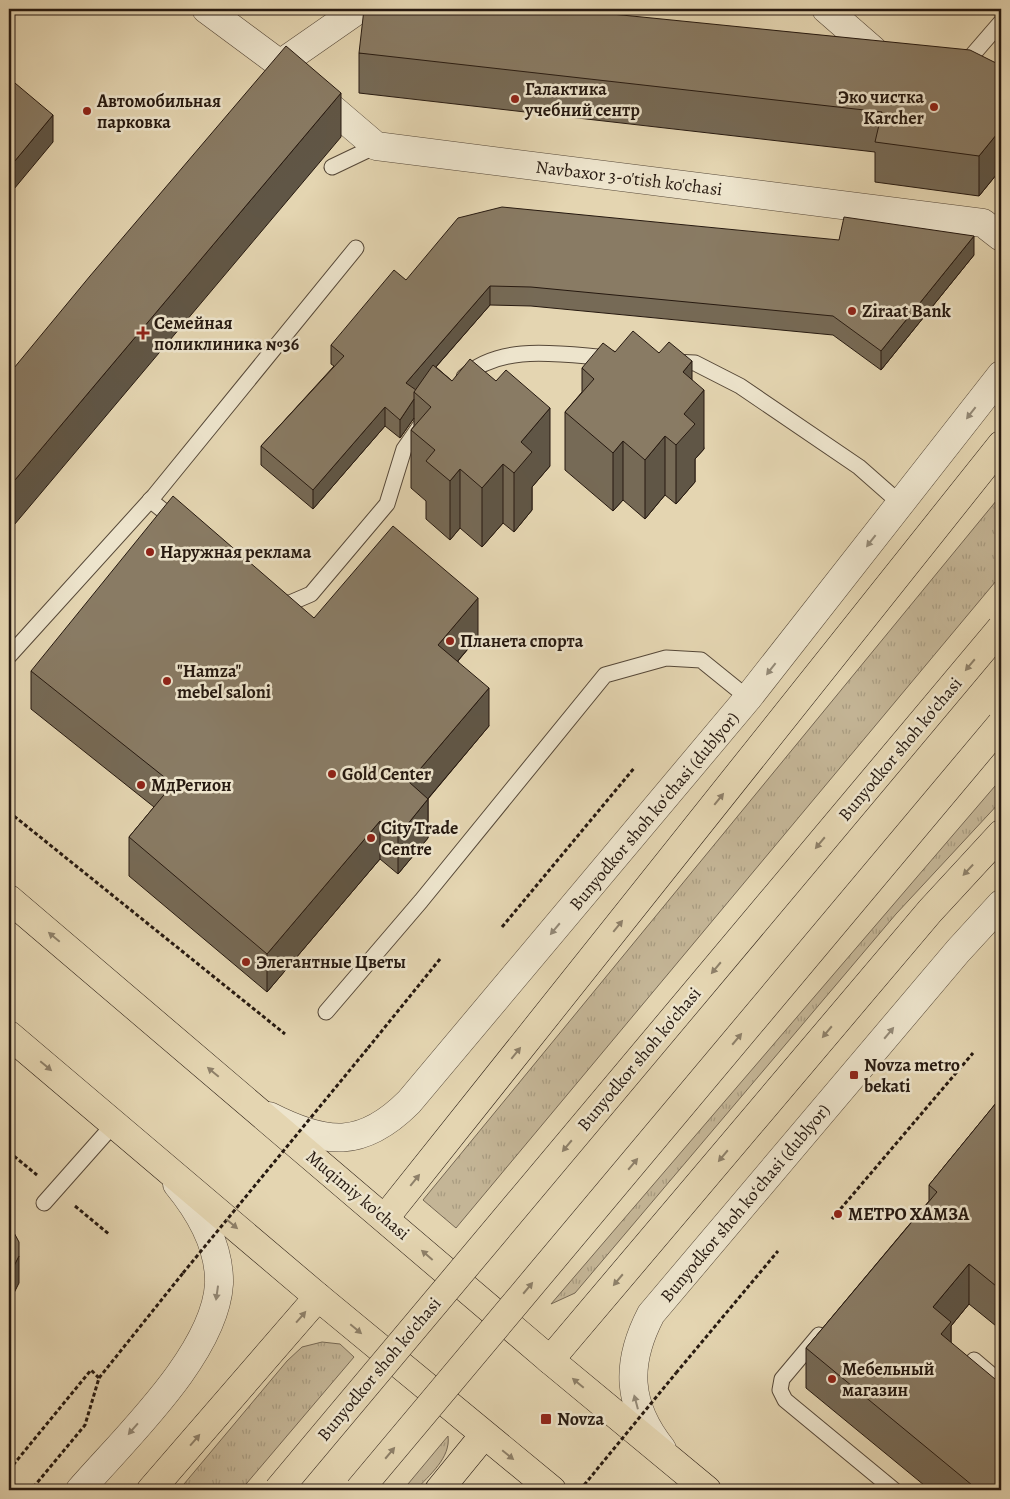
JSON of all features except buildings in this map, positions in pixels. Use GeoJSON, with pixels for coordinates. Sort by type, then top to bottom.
{"type":"FeatureCollection","features":[{"type":"Feature","properties":{"kind":"main road"},"geometry":{"type":"LineString","coordinates":[[384,1218],[1001,445]]}},
{"type":"Feature","properties":{"kind":"main road","name":"Bunyodkor shoh ko'chasi"},"geometry":{"type":"LineString","coordinates":[[278,1490],[1001,628]]}},
{"type":"Feature","properties":{"kind":"main road"},"geometry":{"type":"LineString","coordinates":[[359,1490],[1001,724]]}},
{"type":"Feature","properties":{"kind":"main road"},"geometry":{"type":"LineString","coordinates":[[550,1360],[930,911],[1001,834]]}},
{"type":"Feature","properties":{"kind":"main road","name":"Muqimiy ko'chasi"},"geometry":{"type":"LineString","coordinates":[[9,899],[550,1360],[707,1490]]}},
{"type":"Feature","properties":{"kind":"main road"},"geometry":{"type":"LineString","coordinates":[[9,1035],[318,1297],[552,1490]]}},
{"type":"Feature","properties":{"kind":"main road"},"geometry":{"type":"LineString","coordinates":[[152,1490],[318,1297]]}},
{"type":"Feature","properties":{"kind":"main road"},"geometry":{"type":"LineString","coordinates":[[439,1490],[484,1435]]}},
{"type":"Feature","properties":{"kind":"street"},"geometry":{"type":"LineString","coordinates":[[206,9],[274,72],[376,146]]}},
{"type":"Feature","properties":{"kind":"street"},"geometry":{"type":"LineString","coordinates":[[274,72],[359,9]]}},
{"type":"Feature","properties":{"kind":"street"},"geometry":{"type":"LineString","coordinates":[[826,9],[873,50]]}},
{"type":"Feature","properties":{"kind":"street"},"geometry":{"type":"LineString","coordinates":[[834,47],[902,53]]}},
{"type":"Feature","properties":{"kind":"street"},"geometry":{"type":"LineString","coordinates":[[940,57],[969,59],[993,77]]}},
{"type":"Feature","properties":{"kind":"street","name":"Navbaxor 3-o'tish ko'chasi"},"geometry":{"type":"LineString","coordinates":[[376,146],[983,222],[1001,237]]}},
{"type":"Feature","properties":{"kind":"street","name":"Bunyodkor shoh koʻchasi (dublyor)"},"geometry":{"type":"LineString","coordinates":[[250,1104],[277,1120],[305,1132],[323,1137],[341,1138],[366,1134],[399,1112],[435,1072],[748,698],[1001,375]]}},
{"type":"Feature","properties":{"kind":"street","name":"Bunyodkor shoh koʻchasi (dublyor)"},"geometry":{"type":"LineString","coordinates":[[669,1458],[646,1427],[634,1397],[633,1375],[635,1355],[641,1333],[651,1314],[958,951],[1001,904]]}},
{"type":"Feature","properties":{"kind":"street"},"geometry":{"type":"LineString","coordinates":[[80,1490],[181,1374],[210,1320],[217,1296],[218,1266],[204,1224],[178,1186],[155,1158]]}},
{"type":"Feature","properties":{"kind":"lane"},"geometry":{"type":"LineString","coordinates":[[969,59],[1001,22]]}},
{"type":"Feature","properties":{"kind":"lane"},"geometry":{"type":"LineString","coordinates":[[332,167],[376,146]]}},
{"type":"Feature","properties":{"kind":"lane"},"geometry":{"type":"LineString","coordinates":[[9,656],[150,500],[356,248]]}},
{"type":"Feature","properties":{"kind":"lane"},"geometry":{"type":"LineString","coordinates":[[455,386],[469,373],[496,360],[523,352],[628,359]]}},
{"type":"Feature","properties":{"kind":"lane"},"geometry":{"type":"LineString","coordinates":[[657,361],[696,363],[740,386],[859,467],[901,504]]}},
{"type":"Feature","properties":{"kind":"lane"},"geometry":{"type":"LineString","coordinates":[[264,591],[280,603],[290,604],[311,594],[387,504],[404,449],[429,413]]}},
{"type":"Feature","properties":{"kind":"lane"},"geometry":{"type":"LineString","coordinates":[[150,500],[188,530]]}},
{"type":"Feature","properties":{"kind":"lane"},"geometry":{"type":"LineString","coordinates":[[326,1012],[421,901],[605,675],[666,658],[701,660],[748,698]]}},
{"type":"Feature","properties":{"kind":"lane"},"geometry":{"type":"LineString","coordinates":[[44,1202],[114,1124]]}},
{"type":"Feature","properties":{"kind":"lane"},"geometry":{"type":"LineString","coordinates":[[825,1327],[782,1379],[780,1390],[785,1400],[894,1490]]}},
{"type":"Feature","properties":{"kind":"lane"},"geometry":{"type":"LineString","coordinates":[[974,1360],[1001,1383]]}},
{"type":"Feature","properties":{"kind":"path"},"geometry":{"type":"LineString","coordinates":[[502,927],[635,767]]}},
{"type":"Feature","properties":{"kind":"path"},"geometry":{"type":"LineString","coordinates":[[9,812],[285,1034]]}},
{"type":"Feature","properties":{"kind":"path"},"geometry":{"type":"LineString","coordinates":[[31,1490],[85,1425],[98,1378],[440,959]]}},
{"type":"Feature","properties":{"kind":"path"},"geometry":{"type":"LineString","coordinates":[[832,1219],[973,1053]]}},
{"type":"Feature","properties":{"kind":"path"},"geometry":{"type":"LineString","coordinates":[[580,1490],[778,1251]]}},
{"type":"Feature","properties":{"kind":"path"},"geometry":{"type":"LineString","coordinates":[[9,1470],[91,1370],[98,1378]]}},
{"type":"Feature","properties":{"kind":"green space"},"geometry":{"type":"Polygon","coordinates":[[[1001,495],[1001,575],[456,1228],[423,1200],[1001,495]]]}},
{"type":"Feature","properties":{"kind":"green space"},"geometry":{"type":"Polygon","coordinates":[[[1001,779],[1001,801],[896,914],[575,1293],[551,1304],[1001,779]]]}},
{"type":"Feature","properties":{"kind":"green space"},"geometry":{"type":"Polygon","coordinates":[[[322,1342],[340,1344],[354,1357],[241,1490],[179,1490],[287,1361],[302,1347],[322,1342]]]}},
{"type":"Feature","properties":{"kind":"green space"},"geometry":{"type":"Polygon","coordinates":[[[448,1436],[446,1452],[433,1472],[416,1490],[403,1490],[448,1436]]]}},
{"type":"Feature","properties":{"kind":"place","name":"Галактика учебний сентр"},"geometry":{"type":"Point","coordinates":[515,99]}},
{"type":"Feature","properties":{"kind":"place","name":"Эко чистка Karcher"},"geometry":{"type":"Point","coordinates":[934,107]}},
{"type":"Feature","properties":{"kind":"place","name":"Автомобильная парковка"},"geometry":{"type":"Point","coordinates":[87,111]}},
{"type":"Feature","properties":{"kind":"place","name":"Ziraat Bank"},"geometry":{"type":"Point","coordinates":[852,311]}},
{"type":"Feature","properties":{"kind":"place","name":"Семейная поликлиника №36"},"geometry":{"type":"Point","coordinates":[143,333]}},
{"type":"Feature","properties":{"kind":"place","name":"Наружная реклама"},"geometry":{"type":"Point","coordinates":[150,552]}},
{"type":"Feature","properties":{"kind":"place","name":"Планета спорта"},"geometry":{"type":"Point","coordinates":[450,641]}},
{"type":"Feature","properties":{"kind":"place","name":"\"Hamza\" mebel saloni"},"geometry":{"type":"Point","coordinates":[167,681]}},
{"type":"Feature","properties":{"kind":"place","name":"Gold Center"},"geometry":{"type":"Point","coordinates":[332,774]}},
{"type":"Feature","properties":{"kind":"place","name":"МдРегион"},"geometry":{"type":"Point","coordinates":[141,785]}},
{"type":"Feature","properties":{"kind":"place","name":"City Trade Centre"},"geometry":{"type":"Point","coordinates":[371,838]}},
{"type":"Feature","properties":{"kind":"place","name":"Элегантные Цветы"},"geometry":{"type":"Point","coordinates":[246,962]}},
{"type":"Feature","properties":{"kind":"place","name":"Novza metro bekati"},"geometry":{"type":"Point","coordinates":[854,1075]}},
{"type":"Feature","properties":{"kind":"place","name":"МЕТРО ХАМЗА"},"geometry":{"type":"Point","coordinates":[838,1214]}},
{"type":"Feature","properties":{"kind":"place","name":"Мебельный магазин"},"geometry":{"type":"Point","coordinates":[832,1379]}},
{"type":"Feature","properties":{"kind":"place","name":"Novza"},"geometry":{"type":"Point","coordinates":[546,1419]}}]}
